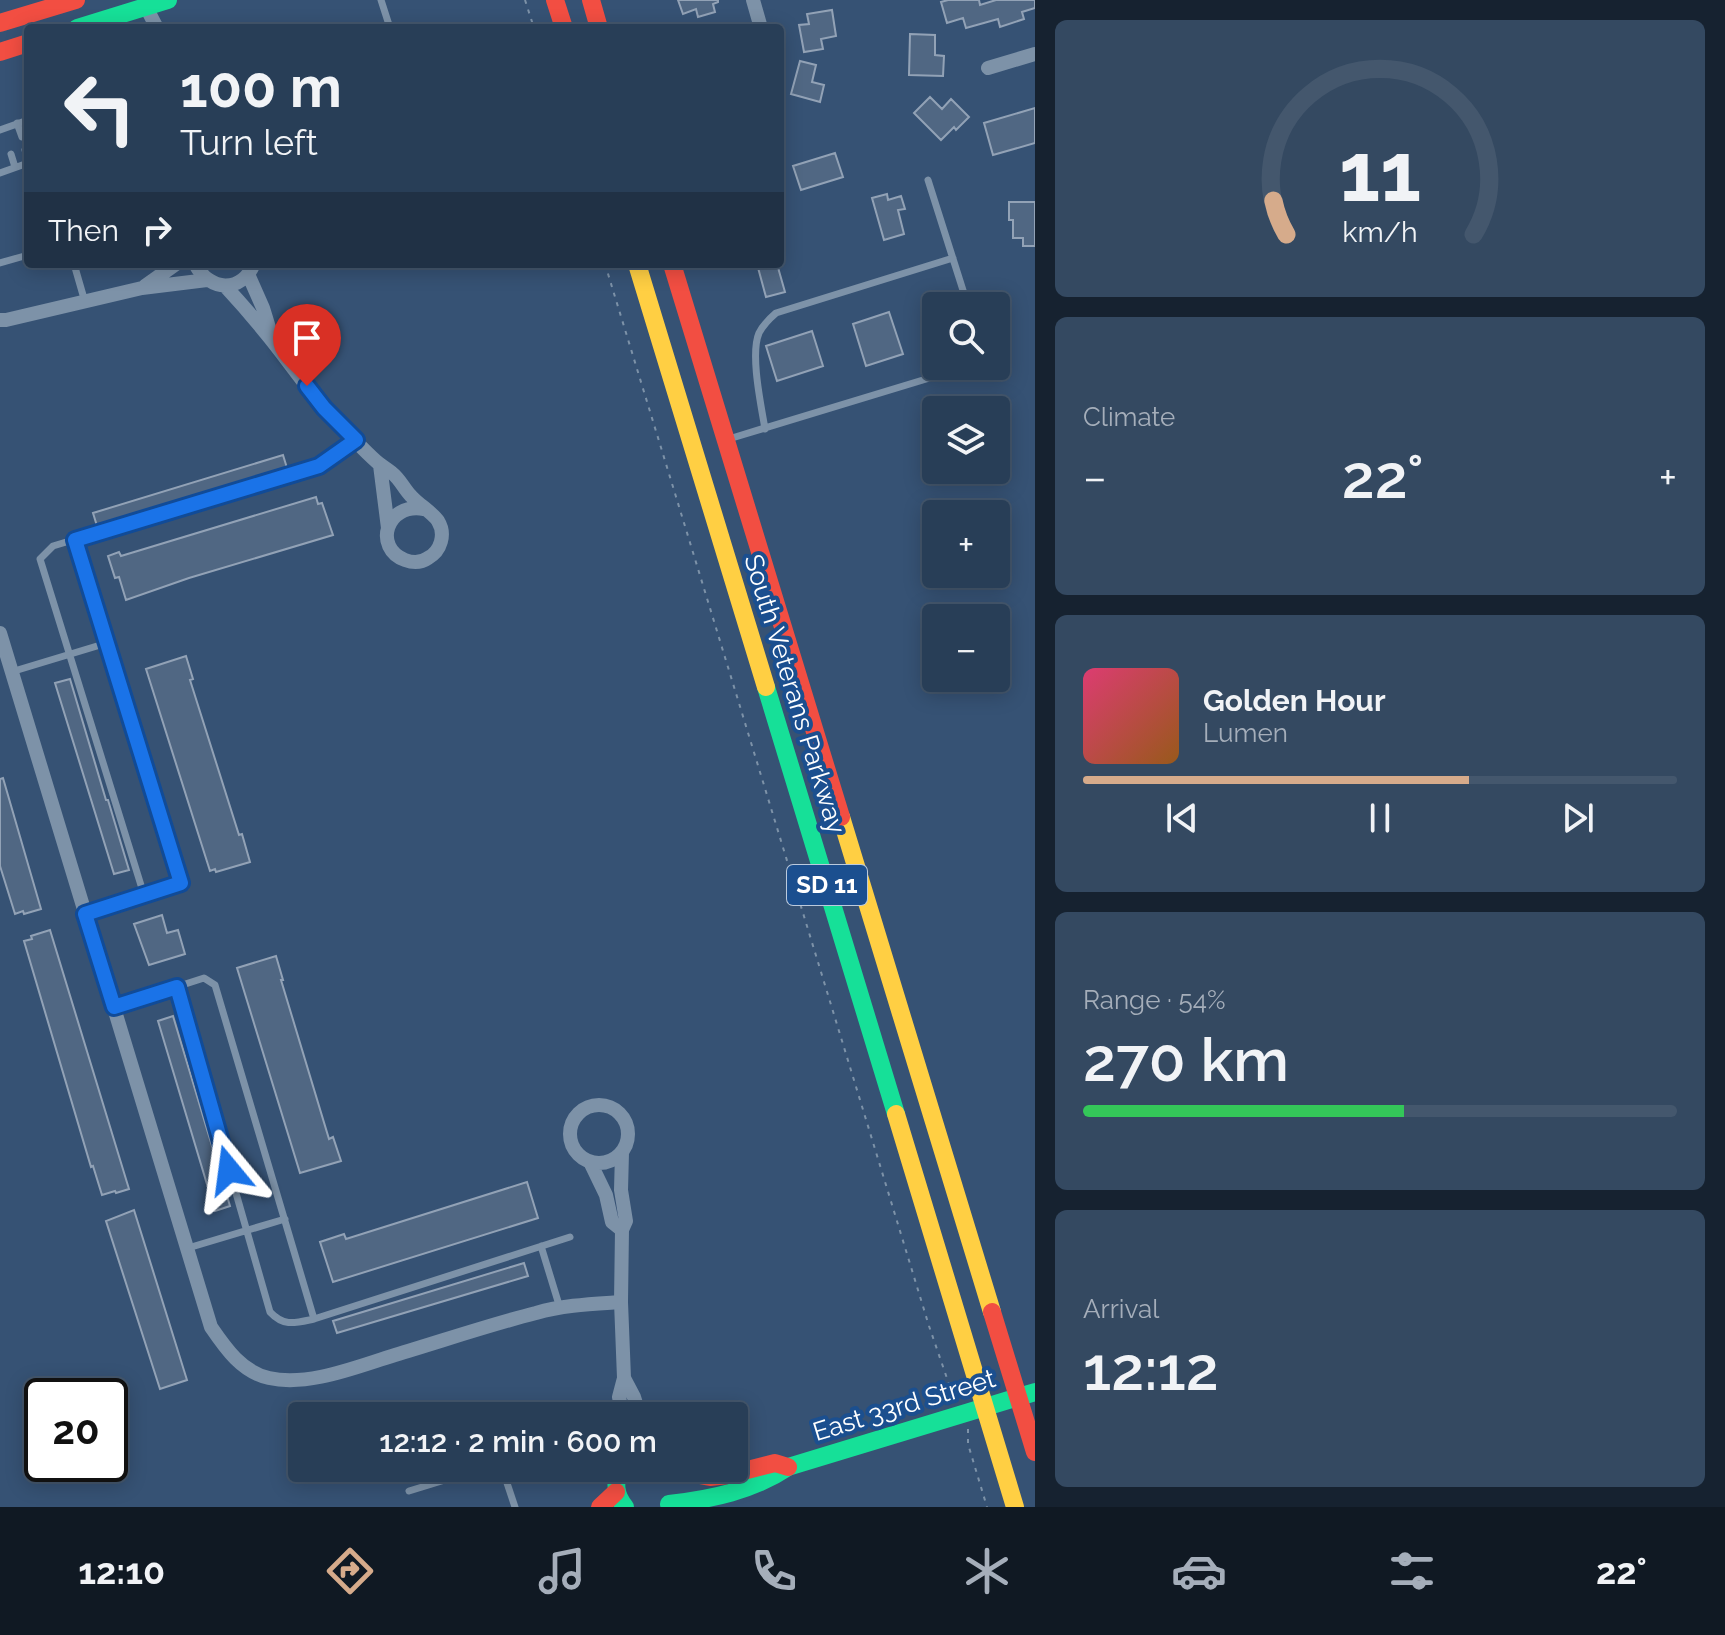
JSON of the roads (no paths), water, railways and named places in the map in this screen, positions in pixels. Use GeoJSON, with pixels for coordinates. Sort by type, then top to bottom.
{"type":"FeatureCollection","features":[{"type":"Feature","properties":{"kind":"main road"},"geometry":{"type":"LineString","coordinates":[[0,23],[76,0]]}},
{"type":"Feature","properties":{"kind":"main road"},"geometry":{"type":"LineString","coordinates":[[90,24],[168,0]]}},
{"type":"Feature","properties":{"kind":"main road"},"geometry":{"type":"LineString","coordinates":[[555,0],[563,24]]}},
{"type":"Feature","properties":{"kind":"main road"},"geometry":{"type":"LineString","coordinates":[[591,0],[598,24]]}},
{"type":"Feature","properties":{"kind":"main road"},"geometry":{"type":"LineString","coordinates":[[0,52],[24,44]]}},
{"type":"Feature","properties":{"kind":"main road","name":"South Veterans Parkway"},"geometry":{"type":"LineString","coordinates":[[638,268],[1015,1507]]}},
{"type":"Feature","properties":{"kind":"main road","name":"South Veterans Parkway"},"geometry":{"type":"LineString","coordinates":[[673,268],[1027,1395],[1035,1452]]}},
{"type":"Feature","properties":{"kind":"main road","name":"East 33rd Street"},"geometry":{"type":"LineString","coordinates":[[668,1506],[701,1501],[747,1488],[770,1480],[788,1467],[1027,1395]]}},
{"type":"Feature","properties":{"kind":"main road","name":"East 33rd Street"},"geometry":{"type":"LineString","coordinates":[[748,1470],[775,1463],[788,1467]]}},
{"type":"Feature","properties":{"kind":"main road","name":"East 33rd Street"},"geometry":{"type":"LineString","coordinates":[[668,1506],[674,1495],[675,1482]]}},
{"type":"Feature","properties":{"kind":"main road"},"geometry":{"type":"LineString","coordinates":[[600,1507],[621,1500]]}},
{"type":"Feature","properties":{"kind":"street"},"geometry":{"type":"LineString","coordinates":[[753,0],[760,24]]}},
{"type":"Feature","properties":{"kind":"street"},"geometry":{"type":"LineString","coordinates":[[146,7],[155,24]]}},
{"type":"Feature","properties":{"kind":"street"},"geometry":{"type":"LineString","coordinates":[[988,68],[1035,54]]}},
{"type":"Feature","properties":{"kind":"street"},"geometry":{"type":"LineString","coordinates":[[142,288],[170,268]]}},
{"type":"Feature","properties":{"kind":"street"},"geometry":{"type":"LineString","coordinates":[[197,268],[207,280],[225,286],[235,284],[251,269],[273,342]]}},
{"type":"Feature","properties":{"kind":"street"},"geometry":{"type":"LineString","coordinates":[[0,320],[142,288],[207,280]]}},
{"type":"Feature","properties":{"kind":"street"},"geometry":{"type":"LineString","coordinates":[[225,286],[324,408],[438,520],[442,538],[434,554],[418,562],[409,562],[394,553],[387,537],[388,528],[391,519],[398,513],[415,507],[424,509]]}},
{"type":"Feature","properties":{"kind":"street"},"geometry":{"type":"LineString","coordinates":[[380,465],[388,528]]}},
{"type":"Feature","properties":{"kind":"street"},"geometry":{"type":"LineString","coordinates":[[0,633],[211,1327],[231,1353],[246,1368],[268,1378],[292,1381],[337,1373],[537,1312],[621,1302]]}},
{"type":"Feature","properties":{"kind":"street"},"geometry":{"type":"LineString","coordinates":[[591,1164],[615,1159],[627,1145],[627,1126],[623,1117],[608,1106],[589,1106],[580,1111],[573,1119],[569,1138],[578,1156],[591,1164],[606,1195],[612,1222],[622,1230]]}},
{"type":"Feature","properties":{"kind":"street"},"geometry":{"type":"LineString","coordinates":[[620,1402],[624,1378],[622,1230],[626,1221],[621,1190],[622,1153]]}},
{"type":"Feature","properties":{"kind":"street"},"geometry":{"type":"LineString","coordinates":[[624,1378],[636,1402]]}},
{"type":"Feature","properties":{"kind":"lane"},"geometry":{"type":"LineString","coordinates":[[381,0],[389,24]]}},
{"type":"Feature","properties":{"kind":"lane"},"geometry":{"type":"LineString","coordinates":[[6,141],[1,129],[24,121]]}},
{"type":"Feature","properties":{"kind":"lane"},"geometry":{"type":"LineString","coordinates":[[17,123],[22,137]]}},
{"type":"Feature","properties":{"kind":"lane"},"geometry":{"type":"LineString","coordinates":[[11,154],[15,167]]}},
{"type":"Feature","properties":{"kind":"lane"},"geometry":{"type":"LineString","coordinates":[[0,173],[24,164]]}},
{"type":"Feature","properties":{"kind":"lane"},"geometry":{"type":"LineString","coordinates":[[928,180],[964,292]]}},
{"type":"Feature","properties":{"kind":"lane"},"geometry":{"type":"LineString","coordinates":[[0,263],[24,256]]}},
{"type":"Feature","properties":{"kind":"lane"},"geometry":{"type":"LineString","coordinates":[[765,429],[755,354],[757,336],[776,313],[953,258]]}},
{"type":"Feature","properties":{"kind":"lane"},"geometry":{"type":"LineString","coordinates":[[75,268],[85,302]]}},
{"type":"Feature","properties":{"kind":"lane"},"geometry":{"type":"LineString","coordinates":[[725,439],[923,380]]}},
{"type":"Feature","properties":{"kind":"lane"},"geometry":{"type":"LineString","coordinates":[[144,895],[40,559],[53,546],[319,466],[356,440]]}},
{"type":"Feature","properties":{"kind":"lane"},"geometry":{"type":"LineString","coordinates":[[75,540],[181,883],[85,914]]}},
{"type":"Feature","properties":{"kind":"lane"},"geometry":{"type":"LineString","coordinates":[[11,672],[107,643]]}},
{"type":"Feature","properties":{"kind":"lane"},"geometry":{"type":"LineString","coordinates":[[114,1007],[204,978],[215,985],[314,1319]]}},
{"type":"Feature","properties":{"kind":"lane"},"geometry":{"type":"LineString","coordinates":[[177,987],[270,1312],[278,1320],[295,1323],[314,1319],[570,1237]]}},
{"type":"Feature","properties":{"kind":"lane"},"geometry":{"type":"LineString","coordinates":[[188,1248],[285,1219]]}},
{"type":"Feature","properties":{"kind":"lane"},"geometry":{"type":"LineString","coordinates":[[541,1246],[560,1308]]}},
{"type":"Feature","properties":{"kind":"lane"},"geometry":{"type":"LineString","coordinates":[[409,1491],[438,1482]]}},
{"type":"Feature","properties":{"kind":"lane"},"geometry":{"type":"LineString","coordinates":[[507,1482],[515,1507]]}}]}
